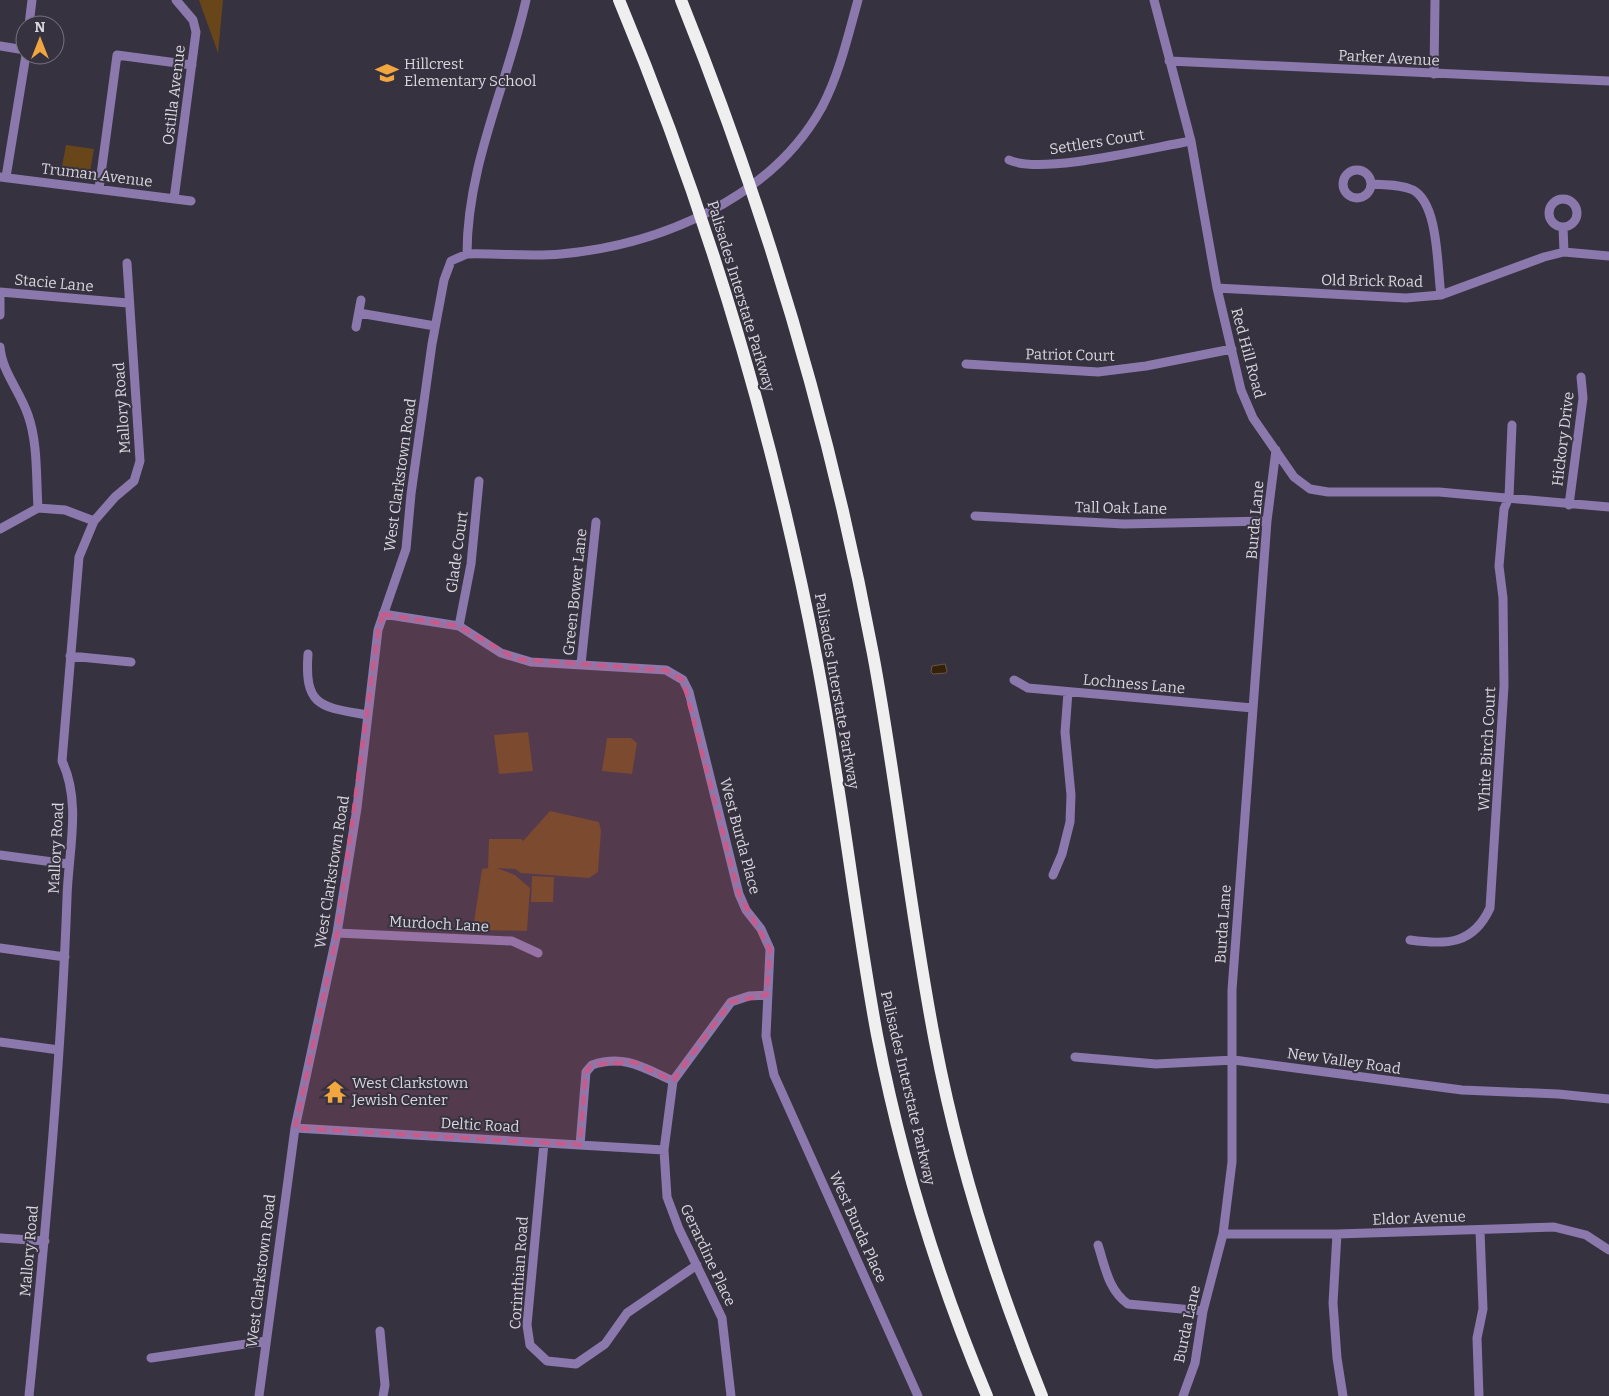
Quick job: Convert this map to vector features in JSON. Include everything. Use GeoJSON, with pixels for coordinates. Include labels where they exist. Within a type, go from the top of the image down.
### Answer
{"type":"FeatureCollection","features":[{"type":"Feature","properties":{"kind":"highway","name":"Palisades Interstate Parkway"},"geometry":{"type":"LineString","coordinates":[[619,0],[667,121],[704,226],[737,332],[769,448],[800,574],[821,682],[864,957],[893,1109],[932,1250],[987,1396]]}},
{"type":"Feature","properties":{"kind":"highway"},"geometry":{"type":"LineString","coordinates":[[681,0],[721,103],[764,227],[826,440],[874,658],[925,988],[944,1086],[986,1242],[1042,1396]]}},
{"type":"Feature","properties":{"kind":"street"},"geometry":{"type":"LineString","coordinates":[[30,15],[32,0]]}},
{"type":"Feature","properties":{"kind":"street","name":"Ostilla Avenue"},"geometry":{"type":"LineString","coordinates":[[174,199],[196,32],[193,20],[176,0]]}},
{"type":"Feature","properties":{"kind":"street"},"geometry":{"type":"LineString","coordinates":[[526,0],[474,184],[468,217],[467,254],[531,256],[580,252],[632,241],[684,223],[728,201],[762,176],[796,143],[823,105],[836,75],[858,0]]}},
{"type":"Feature","properties":{"kind":"street","name":"Red Hill Road"},"geometry":{"type":"LineString","coordinates":[[1154,0],[1168,61],[1190,141],[1217,288],[1241,390],[1253,418],[1294,477],[1310,489],[1328,492],[1401,491],[1509,497],[1569,505],[1609,507]]}},
{"type":"Feature","properties":{"kind":"street"},"geometry":{"type":"LineString","coordinates":[[1434,74],[1435,0]]}},
{"type":"Feature","properties":{"kind":"street"},"geometry":{"type":"LineString","coordinates":[[0,46],[15,48]]}},
{"type":"Feature","properties":{"kind":"street"},"geometry":{"type":"LineString","coordinates":[[99,189],[117,55],[192,65]]}},
{"type":"Feature","properties":{"kind":"street","name":"Parker Avenue"},"geometry":{"type":"LineString","coordinates":[[1168,61],[1609,81]]}},
{"type":"Feature","properties":{"kind":"street"},"geometry":{"type":"LineString","coordinates":[[3,177],[24,65]]}},
{"type":"Feature","properties":{"kind":"street","name":"Settlers Court"},"geometry":{"type":"LineString","coordinates":[[1008,160],[1020,165],[1065,163],[1190,141]]}},
{"type":"Feature","properties":{"kind":"street","name":"Truman Avenue"},"geometry":{"type":"LineString","coordinates":[[3,177],[191,201]]}},
{"type":"Feature","properties":{"kind":"street"},"geometry":{"type":"LineString","coordinates":[[1371,184],[1399,186],[1414,190],[1426,200],[1432,220],[1440,295]]}},
{"type":"Feature","properties":{"kind":"street"},"geometry":{"type":"LineString","coordinates":[[1564,227],[1564,252]]}},
{"type":"Feature","properties":{"kind":"street","name":"Old Brick Road"},"geometry":{"type":"LineString","coordinates":[[1217,288],[1406,298],[1440,295],[1544,257],[1564,252],[1609,256]]}},
{"type":"Feature","properties":{"kind":"street","name":"West Clarkstown Road"},"geometry":{"type":"LineString","coordinates":[[259,1396],[295,1128],[337,933],[358,801],[378,630],[406,549],[411,494],[435,326],[448,267],[457,257],[467,254]]}},
{"type":"Feature","properties":{"kind":"street","name":"Mallory Road"},"geometry":{"type":"LineString","coordinates":[[29,1396],[45,1241],[65,957],[68,864],[74,802],[70,778],[62,761],[79,557],[94,521],[115,497],[134,481],[140,461],[128,303],[127,263]]}},
{"type":"Feature","properties":{"kind":"street","name":"Stacie Lane"},"geometry":{"type":"LineString","coordinates":[[0,316],[0,292],[128,303]]}},
{"type":"Feature","properties":{"kind":"street"},"geometry":{"type":"LineString","coordinates":[[356,328],[361,300]]}},
{"type":"Feature","properties":{"kind":"street"},"geometry":{"type":"LineString","coordinates":[[359,313],[435,326]]}},
{"type":"Feature","properties":{"kind":"street"},"geometry":{"type":"LineString","coordinates":[[0,347],[1,362],[28,414],[32,428],[38,508]]}},
{"type":"Feature","properties":{"kind":"street","name":"Patriot Court"},"geometry":{"type":"LineString","coordinates":[[966,364],[1098,372],[1146,366],[1232,348]]}},
{"type":"Feature","properties":{"kind":"street","name":"Hickory Drive"},"geometry":{"type":"LineString","coordinates":[[1569,505],[1583,398],[1581,377]]}},
{"type":"Feature","properties":{"kind":"street","name":"White Birch Court"},"geometry":{"type":"LineString","coordinates":[[1410,940],[1435,943],[1464,939],[1484,921],[1490,908],[1504,686],[1503,598],[1499,566],[1504,509],[1509,497],[1512,425]]}},
{"type":"Feature","properties":{"kind":"street","name":"Burda Lane"},"geometry":{"type":"LineString","coordinates":[[1183,1396],[1195,1363],[1203,1311],[1223,1234],[1232,1162],[1234,1060],[1232,990],[1267,521],[1276,450]]}},
{"type":"Feature","properties":{"kind":"street","name":"Glade Court"},"geometry":{"type":"LineString","coordinates":[[459,626],[471,564],[479,481]]}},
{"type":"Feature","properties":{"kind":"street"},"geometry":{"type":"LineString","coordinates":[[0,529],[38,508],[65,510],[94,521]]}},
{"type":"Feature","properties":{"kind":"street","name":"Tall Oak Lane"},"geometry":{"type":"LineString","coordinates":[[975,516],[1124,524],[1267,521]]}},
{"type":"Feature","properties":{"kind":"street","name":"Green Bower Lane"},"geometry":{"type":"LineString","coordinates":[[581,664],[596,522]]}},
{"type":"Feature","properties":{"kind":"street","name":"West Burda Place"},"geometry":{"type":"LineString","coordinates":[[383,614],[459,626],[501,653],[516,659],[531,662],[666,670],[683,680],[689,692],[739,894],[746,910],[762,928],[770,950],[766,1036],[774,1075],[918,1396]]}},
{"type":"Feature","properties":{"kind":"street"},"geometry":{"type":"LineString","coordinates":[[308,654],[307,684],[320,702],[333,709],[368,715]]}},
{"type":"Feature","properties":{"kind":"street"},"geometry":{"type":"LineString","coordinates":[[70,656],[131,662]]}},
{"type":"Feature","properties":{"kind":"street","name":"Lochness Lane"},"geometry":{"type":"LineString","coordinates":[[1014,680],[1028,688],[1253,708]]}},
{"type":"Feature","properties":{"kind":"street"},"geometry":{"type":"LineString","coordinates":[[1053,875],[1062,854],[1070,822],[1071,795],[1065,732],[1068,692]]}},
{"type":"Feature","properties":{"kind":"street"},"geometry":{"type":"LineString","coordinates":[[0,855],[68,864]]}},
{"type":"Feature","properties":{"kind":"street","name":"Murdoch Lane"},"geometry":{"type":"LineString","coordinates":[[337,933],[512,941],[538,953]]}},
{"type":"Feature","properties":{"kind":"street"},"geometry":{"type":"LineString","coordinates":[[0,948],[65,957]]}},
{"type":"Feature","properties":{"kind":"street","name":"Gerardine Place"},"geometry":{"type":"LineString","coordinates":[[731,1396],[722,1318],[667,1197],[664,1150],[673,1081],[731,1002],[749,996],[767,995]]}},
{"type":"Feature","properties":{"kind":"street"},"geometry":{"type":"LineString","coordinates":[[0,1042],[59,1050]]}},
{"type":"Feature","properties":{"kind":"street","name":"New Valley Road"},"geometry":{"type":"LineString","coordinates":[[1075,1057],[1156,1064],[1234,1060],[1462,1090],[1558,1094],[1609,1099]]}},
{"type":"Feature","properties":{"kind":"street"},"geometry":{"type":"LineString","coordinates":[[580,1145],[586,1072],[592,1064],[619,1060],[633,1062],[673,1081]]}},
{"type":"Feature","properties":{"kind":"street","name":"Deltic Road"},"geometry":{"type":"LineString","coordinates":[[295,1128],[664,1150]]}},
{"type":"Feature","properties":{"kind":"street","name":"Corinthian Road"},"geometry":{"type":"LineString","coordinates":[[544,1143],[527,1324],[530,1345],[548,1361],[576,1364],[605,1344],[627,1313],[697,1265]]}},
{"type":"Feature","properties":{"kind":"street","name":"Eldor Avenue"},"geometry":{"type":"LineString","coordinates":[[1223,1234],[1337,1234],[1554,1227],[1586,1234],[1609,1250]]}},
{"type":"Feature","properties":{"kind":"street"},"geometry":{"type":"LineString","coordinates":[[1479,1396],[1477,1338],[1483,1309],[1480,1230]]}},
{"type":"Feature","properties":{"kind":"street"},"geometry":{"type":"LineString","coordinates":[[1337,1234],[1333,1303],[1337,1358],[1343,1396]]}},
{"type":"Feature","properties":{"kind":"street"},"geometry":{"type":"LineString","coordinates":[[0,1238],[45,1241]]}},
{"type":"Feature","properties":{"kind":"street"},"geometry":{"type":"LineString","coordinates":[[1098,1245],[1112,1287],[1118,1297],[1128,1304],[1203,1311]]}},
{"type":"Feature","properties":{"kind":"street"},"geometry":{"type":"LineString","coordinates":[[380,1331],[385,1385],[383,1396]]}},
{"type":"Feature","properties":{"kind":"street"},"geometry":{"type":"LineString","coordinates":[[151,1358],[266,1341]]}},
{"type":"Feature","properties":{"kind":"highlighted area"},"geometry":{"type":"Polygon","coordinates":[[[383,614],[459,626],[516,659],[666,670],[683,680],[739,894],[770,949],[767,995],[731,1002],[673,1081],[633,1062],[592,1065],[586,1072],[580,1145],[295,1128],[337,933],[378,630],[383,614]]]}},
{"type":"Feature","properties":{"kind":"shaded area"},"geometry":{"type":"Polygon","coordinates":[[[199,0],[223,0],[218,53],[199,0]]]}},
{"type":"Feature","properties":{"kind":"shaded area"},"geometry":{"type":"Polygon","coordinates":[[[66,145],[94,149],[89,177],[61,172],[66,145]]]}},
{"type":"Feature","properties":{"kind":"shaded area"},"geometry":{"type":"Polygon","coordinates":[[[945,664],[946,673],[933,674],[931,672],[932,666],[945,664]]]}},
{"type":"Feature","properties":{"kind":"shaded area"},"geometry":{"type":"Polygon","coordinates":[[[528,732],[533,771],[499,774],[494,735],[528,732]]]}},
{"type":"Feature","properties":{"kind":"shaded area"},"geometry":{"type":"Polygon","coordinates":[[[607,738],[631,738],[637,743],[632,774],[602,771],[607,738]]]}},
{"type":"Feature","properties":{"kind":"shaded area"},"geometry":{"type":"Polygon","coordinates":[[[550,811],[599,822],[601,831],[598,872],[589,878],[521,873],[515,869],[497,868],[515,875],[530,888],[527,931],[481,930],[474,922],[482,869],[488,868],[489,839],[521,839],[523,841],[550,811]]]}},
{"type":"Feature","properties":{"kind":"shaded area"},"geometry":{"type":"Polygon","coordinates":[[[532,876],[554,877],[553,902],[531,902],[532,876]]]}},
{"type":"Feature","properties":{"kind":"place","name":"Hillcrest Elementary School"},"geometry":{"type":"Point","coordinates":[387,73]}},
{"type":"Feature","properties":{"kind":"place","name":"West Clarkstown Jewish Center"},"geometry":{"type":"Point","coordinates":[335,1092]}}]}
